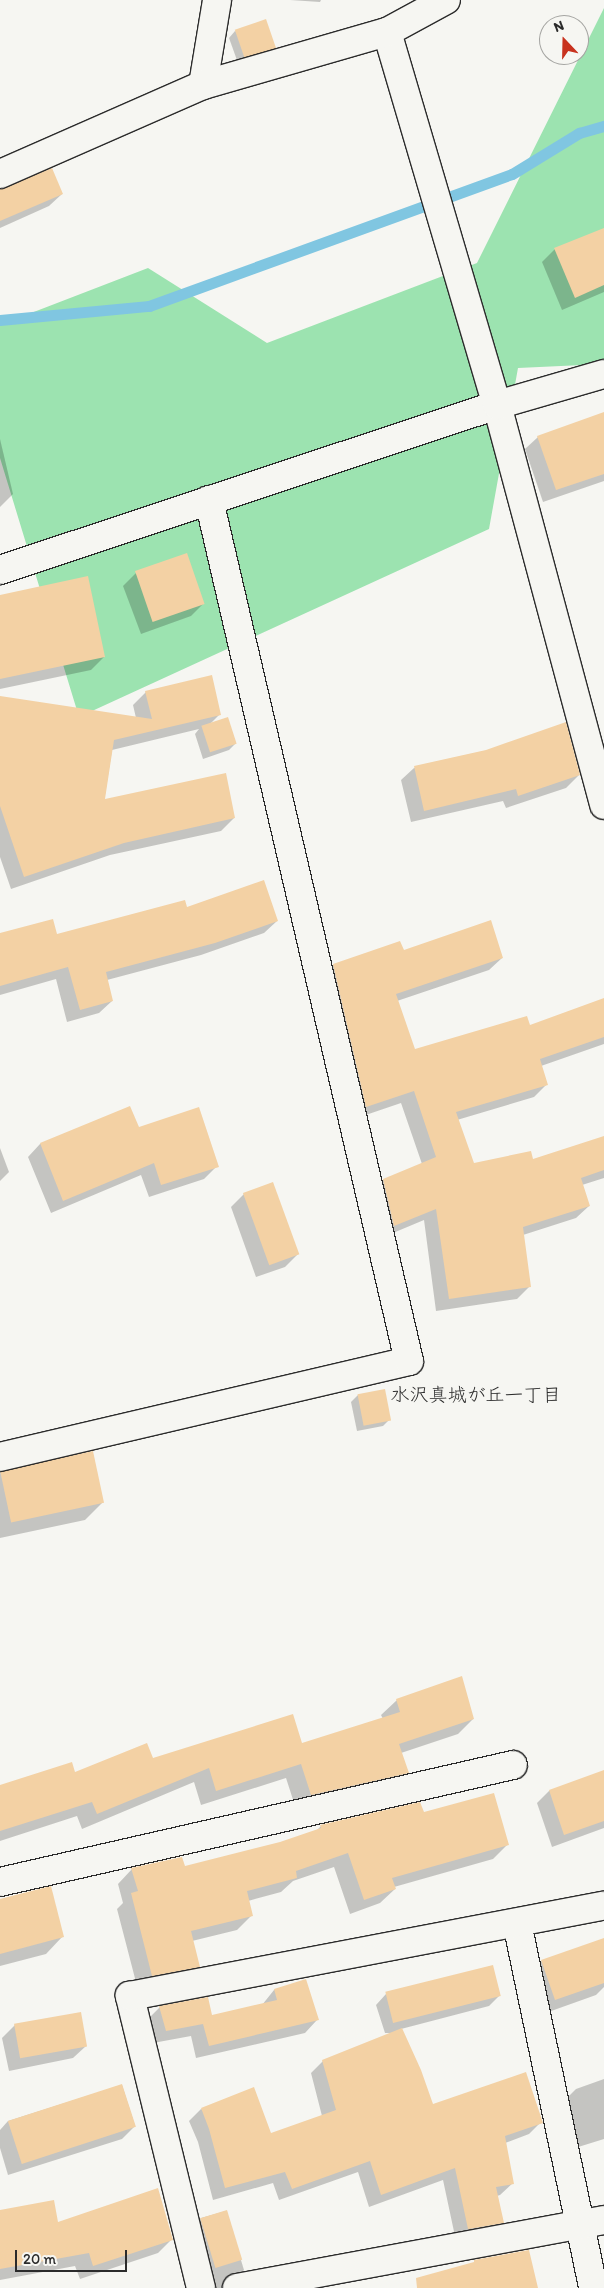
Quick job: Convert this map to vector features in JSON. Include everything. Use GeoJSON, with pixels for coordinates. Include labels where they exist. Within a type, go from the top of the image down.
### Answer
{"type":"FeatureCollection","features":[{"type":"Feature","properties":{"kind":"street"},"geometry":{"type":"LineString","coordinates":[[203,85],[217,0]]}},
{"type":"Feature","properties":{"kind":"street"},"geometry":{"type":"LineString","coordinates":[[0,174],[203,85],[387,32],[446,0]]}},
{"type":"Feature","properties":{"kind":"street"},"geometry":{"type":"LineString","coordinates":[[387,32],[497,406],[604,805]]}},
{"type":"Feature","properties":{"kind":"street"},"geometry":{"type":"LineString","coordinates":[[0,570],[497,406],[604,374]]}},
{"type":"Feature","properties":{"kind":"street"},"geometry":{"type":"LineString","coordinates":[[0,1457],[410,1361],[208,500]]}},
{"type":"Feature","properties":{"kind":"street"},"geometry":{"type":"LineString","coordinates":[[0,1882],[513,1765]]}},
{"type":"Feature","properties":{"kind":"street"},"geometry":{"type":"LineString","coordinates":[[201,2288],[130,1996],[604,1906]]}},
{"type":"Feature","properties":{"kind":"street"},"geometry":{"type":"LineString","coordinates":[[517,1923],[592,2222],[593,2288]]}},
{"type":"Feature","properties":{"kind":"street"},"geometry":{"type":"LineString","coordinates":[[237,2288],[318,2280],[592,2222]]}},
{"type":"Feature","properties":{"kind":"green space"},"geometry":{"type":"Polygon","coordinates":[[[604,8],[604,364],[518,368],[489,529],[79,717],[0,458],[0,325],[148,268],[267,343],[477,263],[576,65],[589,65],[589,38],[604,8]]]}},
{"type":"Feature","properties":{"kind":"building"},"geometry":{"type":"Polygon","coordinates":[[[266,19],[276,48],[245,59],[235,30],[266,19]]]}},
{"type":"Feature","properties":{"kind":"building"},"geometry":{"type":"Polygon","coordinates":[[[52,168],[63,194],[0,221],[0,189],[52,168]]]}},
{"type":"Feature","properties":{"kind":"building"},"geometry":{"type":"Polygon","coordinates":[[[604,228],[604,285],[575,298],[554,248],[604,228]]]}},
{"type":"Feature","properties":{"kind":"building"},"geometry":{"type":"Polygon","coordinates":[[[604,412],[604,474],[556,490],[537,436],[604,412]]]}},
{"type":"Feature","properties":{"kind":"building"},"geometry":{"type":"Polygon","coordinates":[[[187,553],[205,604],[153,622],[135,571],[187,553]]]}},
{"type":"Feature","properties":{"kind":"building"},"geometry":{"type":"Polygon","coordinates":[[[88,576],[105,657],[0,679],[0,595],[88,576]]]}},
{"type":"Feature","properties":{"kind":"building"},"geometry":{"type":"Polygon","coordinates":[[[212,675],[221,715],[114,740],[105,799],[226,773],[235,818],[124,843],[24,877],[0,806],[0,696],[152,719],[145,691],[212,675]]]}},
{"type":"Feature","properties":{"kind":"building"},"geometry":{"type":"Polygon","coordinates":[[[228,717],[237,744],[210,752],[201,726],[228,717]]]}},
{"type":"Feature","properties":{"kind":"building"},"geometry":{"type":"Polygon","coordinates":[[[566,722],[580,775],[518,796],[516,789],[424,811],[414,766],[486,750],[566,722]]]}},
{"type":"Feature","properties":{"kind":"building"},"geometry":{"type":"Polygon","coordinates":[[[264,880],[278,921],[215,943],[106,972],[113,1001],[80,1010],[68,967],[0,986],[0,933],[53,919],[57,934],[185,900],[187,907],[264,880]]]}},
{"type":"Feature","properties":{"kind":"building"},"geometry":{"type":"Polygon","coordinates":[[[491,920],[503,958],[396,994],[415,1049],[527,1016],[530,1025],[604,998],[604,1037],[540,1059],[548,1085],[456,1112],[474,1163],[531,1151],[533,1159],[604,1136],[604,1170],[581,1178],[590,1206],[523,1227],[531,1287],[449,1299],[436,1209],[394,1226],[383,1179],[436,1157],[414,1091],[366,1107],[333,964],[400,941],[404,950],[491,920]]]}},
{"type":"Feature","properties":{"kind":"building"},"geometry":{"type":"Polygon","coordinates":[[[130,1106],[139,1127],[199,1107],[219,1167],[161,1185],[154,1163],[63,1201],[40,1143],[130,1106]]]}},
{"type":"Feature","properties":{"kind":"building"},"geometry":{"type":"Polygon","coordinates":[[[273,1182],[299,1254],[269,1265],[243,1193],[273,1182]]]}},
{"type":"Feature","properties":{"kind":"building"},"geometry":{"type":"Polygon","coordinates":[[[385,1389],[391,1420],[364,1426],[358,1394],[385,1389]]]}},
{"type":"Feature","properties":{"kind":"building"},"geometry":{"type":"Polygon","coordinates":[[[93,1451],[104,1503],[11,1523],[0,1471],[93,1451]]]}},
{"type":"Feature","properties":{"kind":"building"},"geometry":{"type":"Polygon","coordinates":[[[462,1676],[474,1719],[399,1744],[409,1773],[311,1795],[301,1764],[216,1791],[209,1768],[97,1814],[92,1802],[0,1831],[0,1785],[72,1762],[75,1772],[147,1743],[153,1758],[293,1714],[302,1743],[400,1712],[396,1699],[462,1676]]]}},
{"type":"Feature","properties":{"kind":"building"},"geometry":{"type":"Polygon","coordinates":[[[604,1770],[604,1821],[564,1835],[549,1790],[604,1770]]]}},
{"type":"Feature","properties":{"kind":"building"},"geometry":{"type":"Polygon","coordinates":[[[494,1793],[509,1845],[392,1878],[396,1889],[364,1900],[348,1853],[296,1871],[297,1878],[247,1891],[253,1916],[191,1931],[200,1967],[152,1976],[131,1893],[138,1891],[131,1868],[182,1857],[185,1866],[280,1842],[321,1828],[320,1825],[420,1802],[424,1812],[494,1793]]]}},
{"type":"Feature","properties":{"kind":"building"},"geometry":{"type":"Polygon","coordinates":[[[51,1886],[64,1937],[0,1954],[0,1899],[51,1886]]]}},
{"type":"Feature","properties":{"kind":"building"},"geometry":{"type":"Polygon","coordinates":[[[604,1938],[604,1983],[555,2000],[541,1960],[604,1938]]]}},
{"type":"Feature","properties":{"kind":"building"},"geometry":{"type":"Polygon","coordinates":[[[493,1965],[501,1996],[393,2023],[385,1992],[493,1965]]]}},
{"type":"Feature","properties":{"kind":"building"},"geometry":{"type":"Polygon","coordinates":[[[306,1979],[319,2020],[209,2046],[203,2024],[166,2031],[159,2006],[208,1997],[212,2015],[277,2000],[274,1989],[306,1979]]]}},
{"type":"Feature","properties":{"kind":"building"},"geometry":{"type":"Polygon","coordinates":[[[81,2012],[87,2046],[20,2058],[14,2024],[81,2012]]]}},
{"type":"Feature","properties":{"kind":"building"},"geometry":{"type":"Polygon","coordinates":[[[402,2028],[421,2070],[433,2104],[526,2072],[543,2123],[505,2136],[514,2184],[496,2187],[504,2223],[468,2229],[455,2168],[381,2195],[370,2161],[292,2189],[285,2172],[225,2188],[209,2129],[201,2108],[254,2087],[271,2133],[336,2110],[322,2060],[402,2028]]]}},
{"type":"Feature","properties":{"kind":"building"},"geometry":{"type":"Polygon","coordinates":[[[122,2084],[136,2127],[22,2164],[8,2121],[122,2084]]]}},
{"type":"Feature","properties":{"kind":"building"},"geometry":{"type":"Polygon","coordinates":[[[158,2188],[173,2240],[93,2266],[89,2253],[0,2269],[0,2210],[54,2200],[58,2222],[158,2188]]]}},
{"type":"Feature","properties":{"kind":"building"},"geometry":{"type":"Polygon","coordinates":[[[227,2210],[242,2260],[215,2268],[200,2218],[227,2210]]]}},
{"type":"Feature","properties":{"kind":"building"},"geometry":{"type":"Polygon","coordinates":[[[529,2250],[538,2288],[417,2288],[416,2278],[474,2262],[474,2260],[529,2250]]]}},
{"type":"Feature","properties":{"kind":"waterway"},"geometry":{"type":"LineString","coordinates":[[0,320],[149,306],[512,174],[579,133],[604,126]]}},
{"type":"Feature","properties":{"kind":"district","name":"水沢真城が丘一丁目"},"geometry":{"type":"Point","coordinates":[476,1395]}}]}
